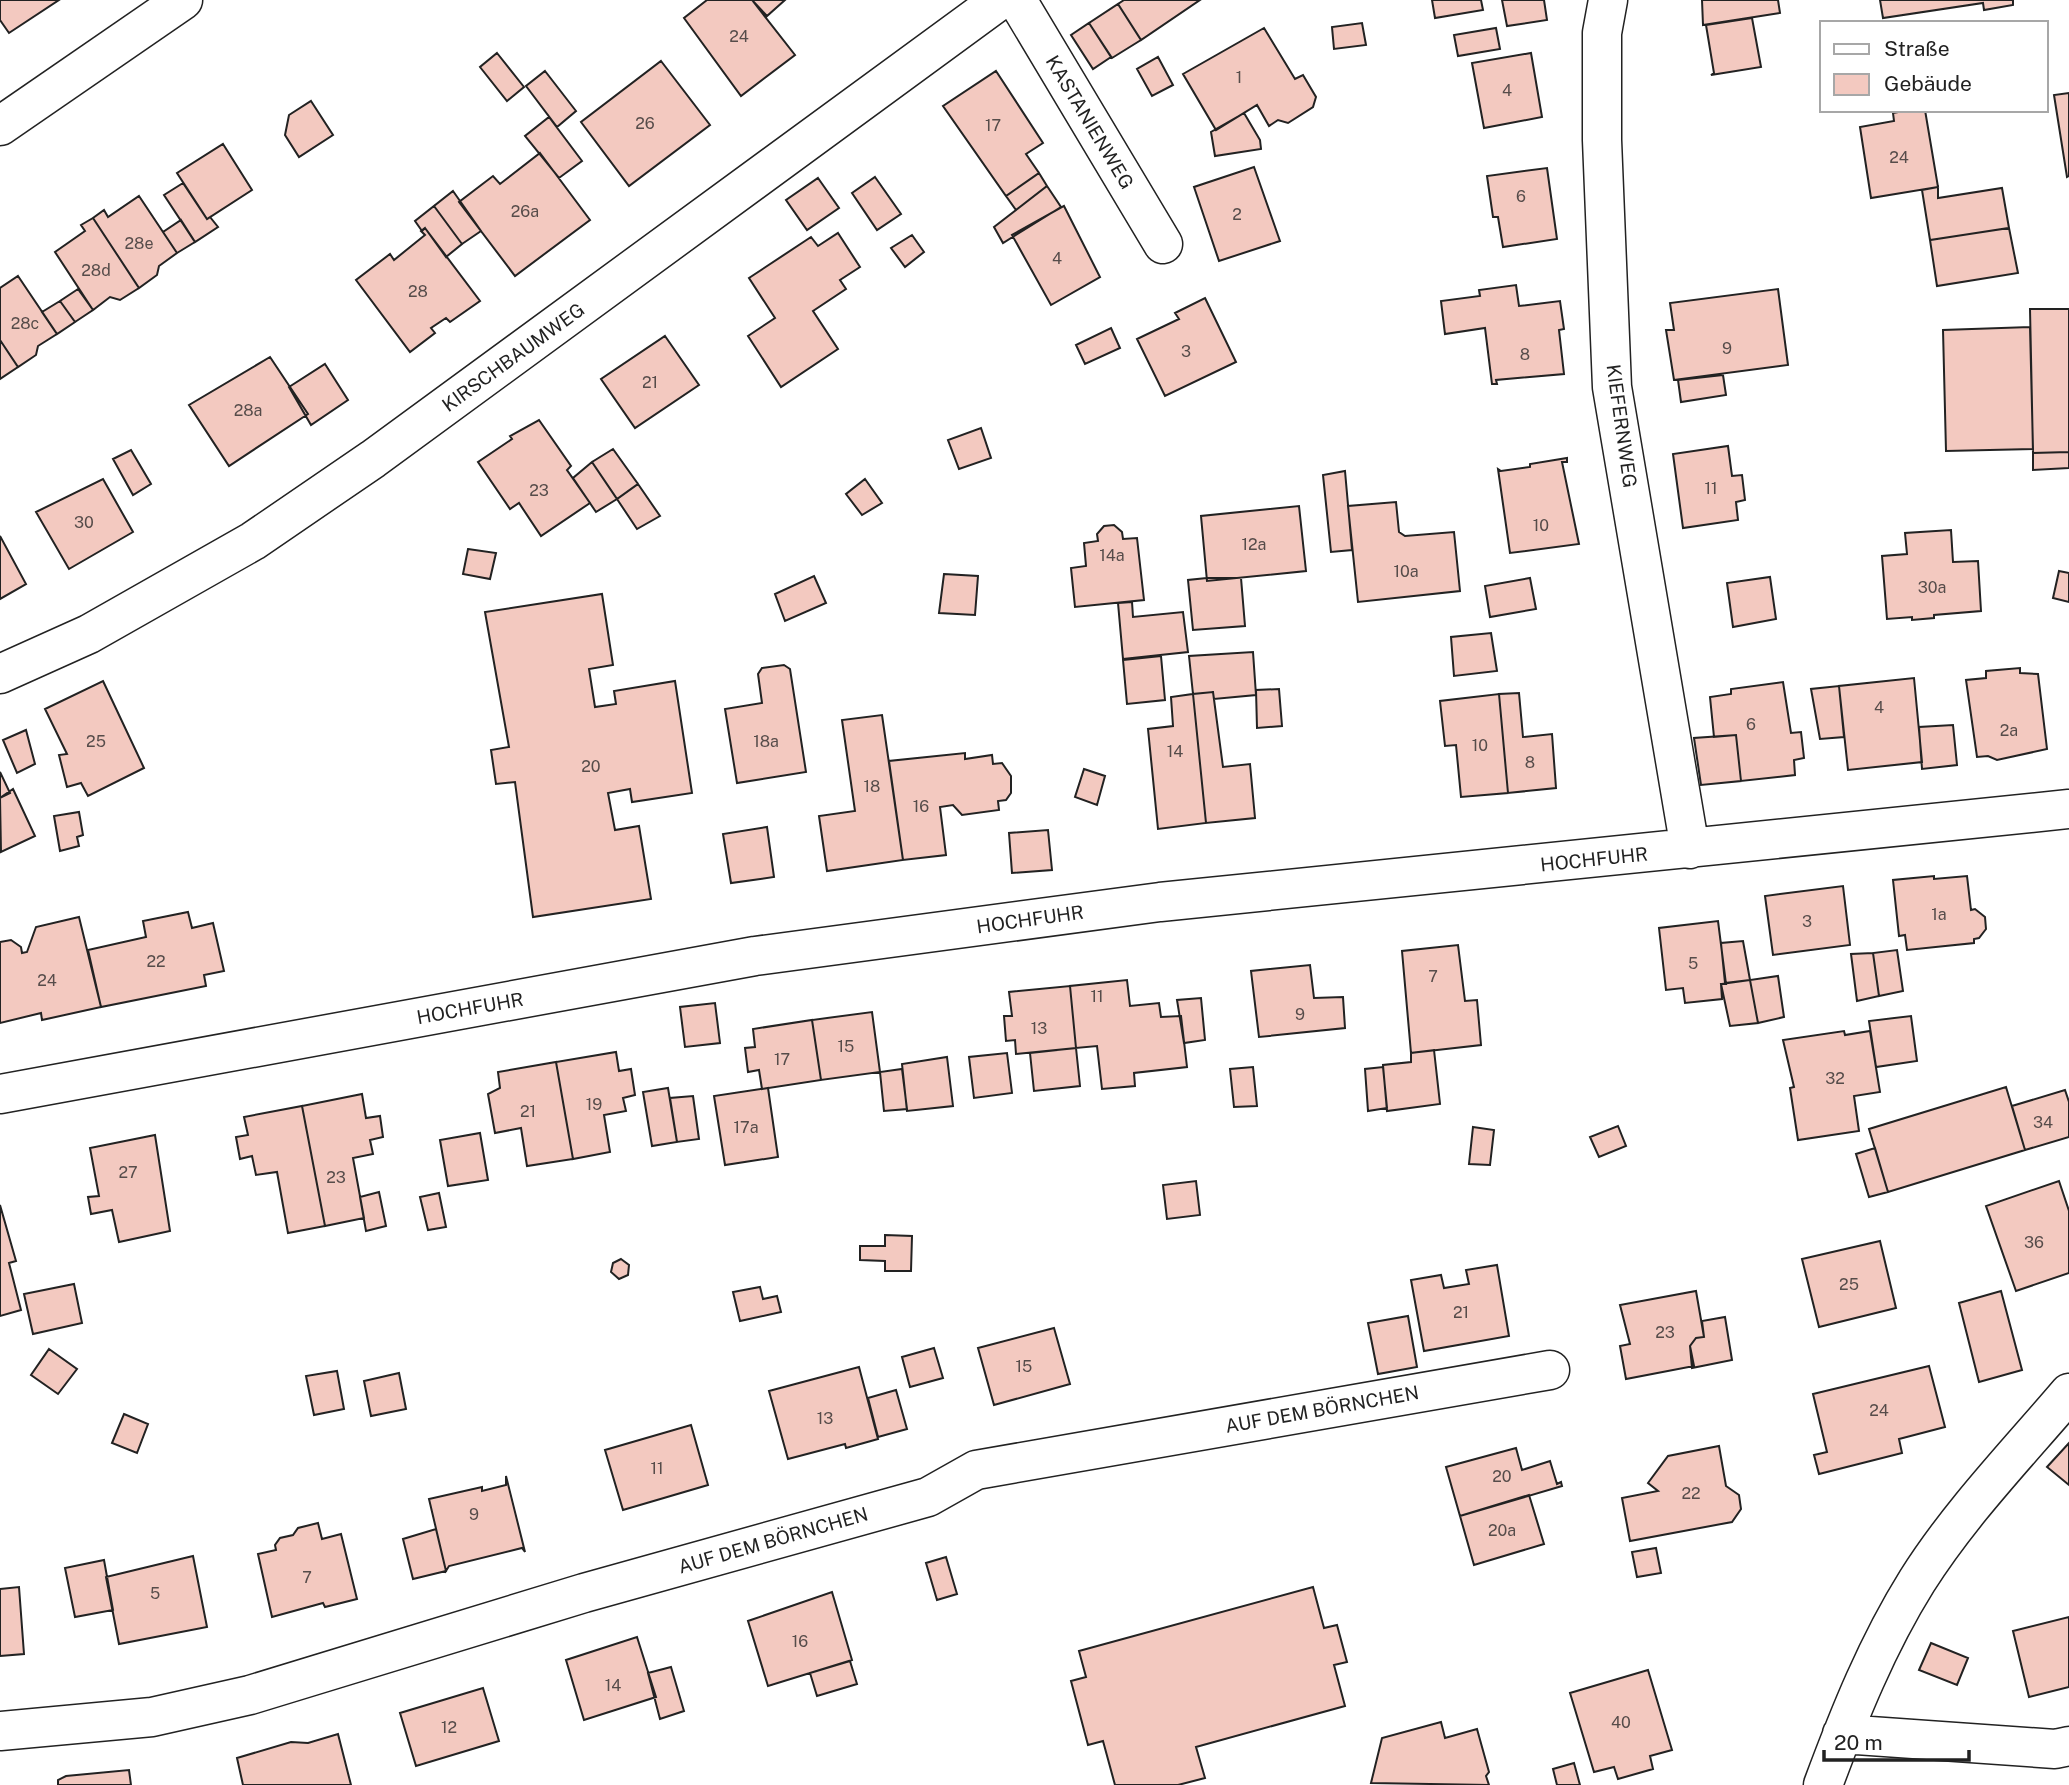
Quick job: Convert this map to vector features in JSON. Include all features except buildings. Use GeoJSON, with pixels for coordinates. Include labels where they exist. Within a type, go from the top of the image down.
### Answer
{"type":"FeatureCollection","features":[{"type":"Feature","properties":{"kind":"street"},"geometry":{"type":"LineString","coordinates":[[0,126],[183,0]]}},
{"type":"Feature","properties":{"kind":"street","name":"KIRSCHBAUMWEG"},"geometry":{"type":"LineString","coordinates":[[0,674],[89,634],[253,541],[373,459],[1000,0]]}},
{"type":"Feature","properties":{"kind":"street","name":"KASTANIENWEG"},"geometry":{"type":"LineString","coordinates":[[1017,0],[1163,244]]}},
{"type":"Feature","properties":{"kind":"street","name":"KIEFERNWEG"},"geometry":{"type":"LineString","coordinates":[[1608,0],[1602,33],[1602,140],[1612,387],[1690,849]]}},
{"type":"Feature","properties":{"kind":"street","name":"HOCHFUHR"},"geometry":{"type":"LineString","coordinates":[[0,1094],[755,956],[1160,902],[2069,809]]}},
{"type":"Feature","properties":{"kind":"street","name":"AUF DEM BÖRNCHEN"},"geometry":{"type":"LineString","coordinates":[[0,1731],[152,1717],[250,1695],[584,1593],[928,1497],[976,1470],[1550,1370]]}},
{"type":"Feature","properties":{"kind":"street"},"geometry":{"type":"LineString","coordinates":[[1823,1785],[1881,1645],[1917,1581],[1962,1517],[2069,1393]]}},
{"type":"Feature","properties":{"kind":"street"},"geometry":{"type":"LineString","coordinates":[[1842,1734],[2055,1749],[2069,1746]]}}]}
